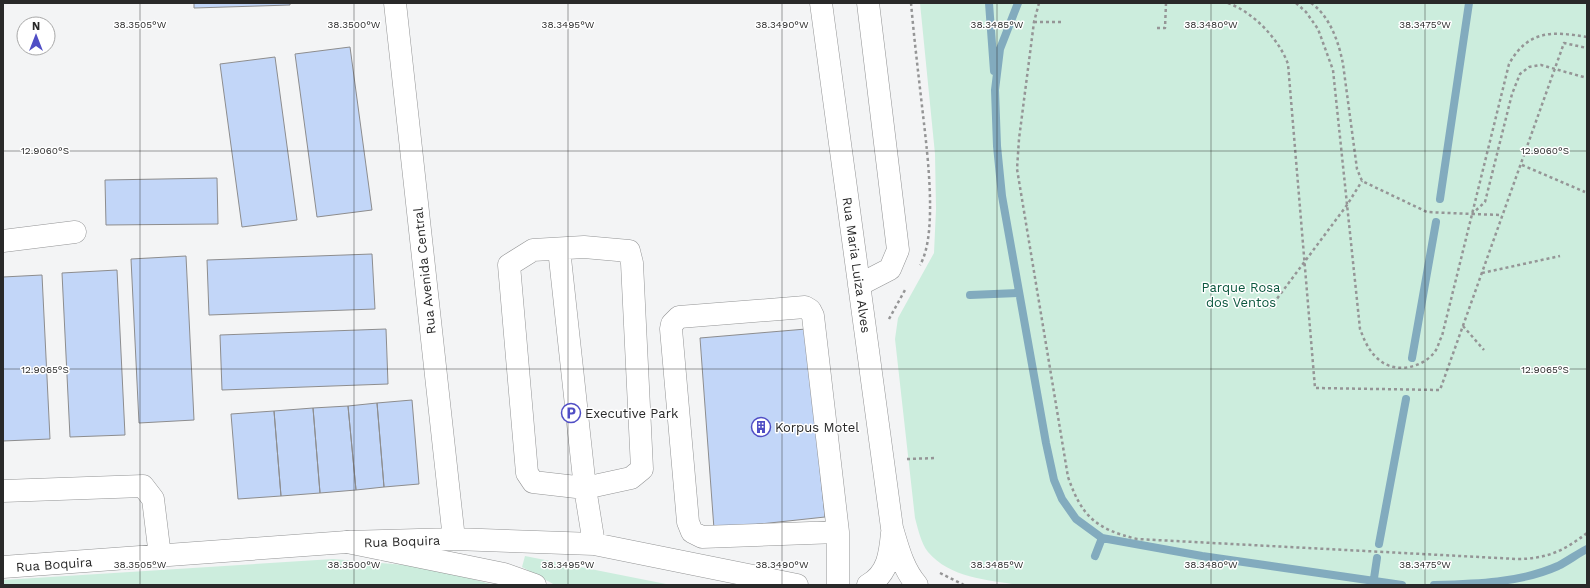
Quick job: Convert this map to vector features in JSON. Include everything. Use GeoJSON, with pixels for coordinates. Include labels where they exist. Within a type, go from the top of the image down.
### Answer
{"type":"FeatureCollection","features":[{"type":"Feature","properties":{"kind":"main road","name":"Rua Avenida Central"},"geometry":{"type":"LineString","coordinates":[[395,3],[454,539]]}},
{"type":"Feature","properties":{"kind":"main road","name":"Rua Maria Luiza Alves"},"geometry":{"type":"LineString","coordinates":[[821,3],[892,528],[902,559],[910,575],[918,585]]}},
{"type":"Feature","properties":{"kind":"main road"},"geometry":{"type":"LineString","coordinates":[[859,285],[882,275],[890,269],[898,250],[868,3]]}},
{"type":"Feature","properties":{"kind":"main road"},"geometry":{"type":"LineString","coordinates":[[3,241],[75,232]]}},
{"type":"Feature","properties":{"kind":"main road"},"geometry":{"type":"LineString","coordinates":[[584,247],[629,251],[632,264],[642,469],[631,478],[585,488],[533,482],[527,473],[509,265],[533,250],[584,247]]}},
{"type":"Feature","properties":{"kind":"main road"},"geometry":{"type":"LineString","coordinates":[[559,249],[585,488],[594,544]]}},
{"type":"Feature","properties":{"kind":"main road"},"geometry":{"type":"LineString","coordinates":[[838,532],[702,537],[692,532],[688,522],[670,329],[672,324],[679,317],[805,307],[810,310],[814,324],[838,532],[838,585]]}},
{"type":"Feature","properties":{"kind":"main road"},"geometry":{"type":"LineString","coordinates":[[3,491],[143,486],[153,499],[160,556]]}},
{"type":"Feature","properties":{"kind":"main road","name":"Rua Maria Luiza Alves"},"geometry":{"type":"LineString","coordinates":[[868,585],[880,577],[884,570],[890,548],[892,528]]}},
{"type":"Feature","properties":{"kind":"main road","name":"Rua Boquira"},"geometry":{"type":"LineString","coordinates":[[3,567],[347,542],[454,539],[594,544],[797,585]]}},
{"type":"Feature","properties":{"kind":"main road"},"geometry":{"type":"LineString","coordinates":[[347,542],[504,574],[535,585]]}},
{"type":"Feature","properties":{"kind":"path"},"geometry":{"type":"LineString","coordinates":[[911,3],[930,179],[929,225],[925,251],[919,267]]}},
{"type":"Feature","properties":{"kind":"path"},"geometry":{"type":"LineString","coordinates":[[1039,3],[1034,22],[1019,139],[1017,169],[1068,477],[1074,496],[1084,512],[1097,525],[1116,533],[1137,539],[1517,559],[1536,559],[1554,553],[1573,544],[1587,533]]}},
{"type":"Feature","properties":{"kind":"path"},"geometry":{"type":"LineString","coordinates":[[1157,28],[1165,28],[1166,3]]}},
{"type":"Feature","properties":{"kind":"path"},"geometry":{"type":"LineString","coordinates":[[1228,3],[1246,13],[1272,38],[1284,55],[1288,64],[1315,388],[1440,390],[1502,215],[1522,165],[1564,43],[1587,48]]}},
{"type":"Feature","properties":{"kind":"path"},"geometry":{"type":"LineString","coordinates":[[1296,3],[1306,12],[1318,29],[1327,49],[1333,70],[1360,329],[1367,345],[1377,358],[1386,365],[1397,368],[1413,367],[1426,360],[1435,352],[1442,336],[1509,64],[1517,50],[1531,40],[1547,33],[1566,33],[1587,37]]}},
{"type":"Feature","properties":{"kind":"path"},"geometry":{"type":"LineString","coordinates":[[1311,3],[1326,20],[1340,48],[1344,64],[1357,169],[1362,181],[1427,212],[1502,215]]}},
{"type":"Feature","properties":{"kind":"path"},"geometry":{"type":"LineString","coordinates":[[1034,22],[1062,22]]}},
{"type":"Feature","properties":{"kind":"path"},"geometry":{"type":"LineString","coordinates":[[1472,214],[1485,202],[1512,94],[1520,74],[1529,67],[1540,65],[1587,78]]}},
{"type":"Feature","properties":{"kind":"path"},"geometry":{"type":"LineString","coordinates":[[1522,165],[1585,192]]}},
{"type":"Feature","properties":{"kind":"path"},"geometry":{"type":"LineString","coordinates":[[1270,308],[1347,205],[1362,181]]}},
{"type":"Feature","properties":{"kind":"path"},"geometry":{"type":"LineString","coordinates":[[1481,273],[1560,256]]}},
{"type":"Feature","properties":{"kind":"path"},"geometry":{"type":"LineString","coordinates":[[888,324],[891,314],[908,285]]}},
{"type":"Feature","properties":{"kind":"path"},"geometry":{"type":"LineString","coordinates":[[1463,326],[1484,350]]}},
{"type":"Feature","properties":{"kind":"path"},"geometry":{"type":"LineString","coordinates":[[900,459],[936,458]]}},
{"type":"Feature","properties":{"kind":"path"},"geometry":{"type":"LineString","coordinates":[[936,570],[952,580],[964,585]]}},
{"type":"Feature","properties":{"kind":"green space","name":"Parque Rosa dos Ventos"},"geometry":{"type":"Polygon","coordinates":[[[920,3],[1587,3],[1587,585],[1019,585],[982,579],[958,573],[937,561],[928,552],[923,544],[915,518],[895,339],[898,318],[934,253],[936,209],[935,154],[920,3]]]}},
{"type":"Feature","properties":{"kind":"green space"},"geometry":{"type":"Polygon","coordinates":[[[525,556],[671,585],[555,585],[522,567],[525,556]]]}},
{"type":"Feature","properties":{"kind":"green space"},"geometry":{"type":"Polygon","coordinates":[[[333,559],[429,567],[494,585],[3,585],[3,580],[333,559]]]}},
{"type":"Feature","properties":{"kind":"building"},"geometry":{"type":"Polygon","coordinates":[[[194,3],[290,3],[290,5],[194,8],[194,3]]]}},
{"type":"Feature","properties":{"kind":"building"},"geometry":{"type":"Polygon","coordinates":[[[350,47],[372,210],[317,217],[295,54],[350,47]]]}},
{"type":"Feature","properties":{"kind":"building"},"geometry":{"type":"Polygon","coordinates":[[[275,57],[297,220],[242,227],[220,64],[275,57]]]}},
{"type":"Feature","properties":{"kind":"building"},"geometry":{"type":"Polygon","coordinates":[[[217,178],[218,224],[106,225],[105,180],[217,178]]]}},
{"type":"Feature","properties":{"kind":"building"},"geometry":{"type":"Polygon","coordinates":[[[372,254],[375,309],[209,315],[207,260],[372,254]]]}},
{"type":"Feature","properties":{"kind":"building"},"geometry":{"type":"Polygon","coordinates":[[[186,256],[194,420],[139,423],[131,259],[186,256]]]}},
{"type":"Feature","properties":{"kind":"building"},"geometry":{"type":"Polygon","coordinates":[[[117,270],[125,435],[70,437],[62,273],[117,270]]]}},
{"type":"Feature","properties":{"kind":"building"},"geometry":{"type":"Polygon","coordinates":[[[42,275],[50,439],[3,441],[3,277],[42,275]]]}},
{"type":"Feature","properties":{"kind":"building"},"geometry":{"type":"Polygon","coordinates":[[[386,329],[388,384],[222,390],[220,335],[386,329]]]}},
{"type":"Feature","properties":{"kind":"building","name":"Korpus Motel"},"geometry":{"type":"Polygon","coordinates":[[[806,329],[825,517],[714,529],[700,338],[806,329]]]}},
{"type":"Feature","properties":{"kind":"building"},"geometry":{"type":"Polygon","coordinates":[[[412,400],[419,484],[384,487],[377,403],[412,400]]]}},
{"type":"Feature","properties":{"kind":"building"},"geometry":{"type":"Polygon","coordinates":[[[377,403],[384,487],[356,490],[348,406],[377,403]]]}},
{"type":"Feature","properties":{"kind":"building"},"geometry":{"type":"Polygon","coordinates":[[[348,406],[356,490],[320,493],[313,408],[348,406]]]}},
{"type":"Feature","properties":{"kind":"building"},"geometry":{"type":"Polygon","coordinates":[[[313,408],[320,493],[281,496],[274,411],[313,408]]]}},
{"type":"Feature","properties":{"kind":"building"},"geometry":{"type":"Polygon","coordinates":[[[274,411],[281,496],[238,499],[231,414],[274,411]]]}},
{"type":"Feature","properties":{"kind":"waterway"},"geometry":{"type":"LineString","coordinates":[[989,3],[994,71]]}},
{"type":"Feature","properties":{"kind":"waterway"},"geometry":{"type":"LineString","coordinates":[[1018,3],[1000,49],[995,90],[997,146],[1002,196],[1046,443],[1054,480],[1062,499],[1076,519],[1102,538],[1202,556],[1402,585]]}},
{"type":"Feature","properties":{"kind":"waterway"},"geometry":{"type":"LineString","coordinates":[[1440,199],[1469,3]]}},
{"type":"Feature","properties":{"kind":"waterway"},"geometry":{"type":"LineString","coordinates":[[1412,358],[1436,222]]}},
{"type":"Feature","properties":{"kind":"waterway"},"geometry":{"type":"LineString","coordinates":[[970,295],[1019,293]]}},
{"type":"Feature","properties":{"kind":"waterway"},"geometry":{"type":"LineString","coordinates":[[1379,544],[1406,399]]}},
{"type":"Feature","properties":{"kind":"waterway"},"geometry":{"type":"LineString","coordinates":[[1095,556],[1102,538]]}},
{"type":"Feature","properties":{"kind":"waterway"},"geometry":{"type":"LineString","coordinates":[[1434,585],[1497,582],[1528,576],[1558,566],[1587,549]]}},
{"type":"Feature","properties":{"kind":"waterway"},"geometry":{"type":"LineString","coordinates":[[1373,585],[1377,558]]}},
{"type":"Feature","properties":{"kind":"place","name":"Executive Park"},"geometry":{"type":"Point","coordinates":[571,413]}},
{"type":"Feature","properties":{"kind":"place","name":"Korpus Motel"},"geometry":{"type":"Point","coordinates":[761,427]}}]}
